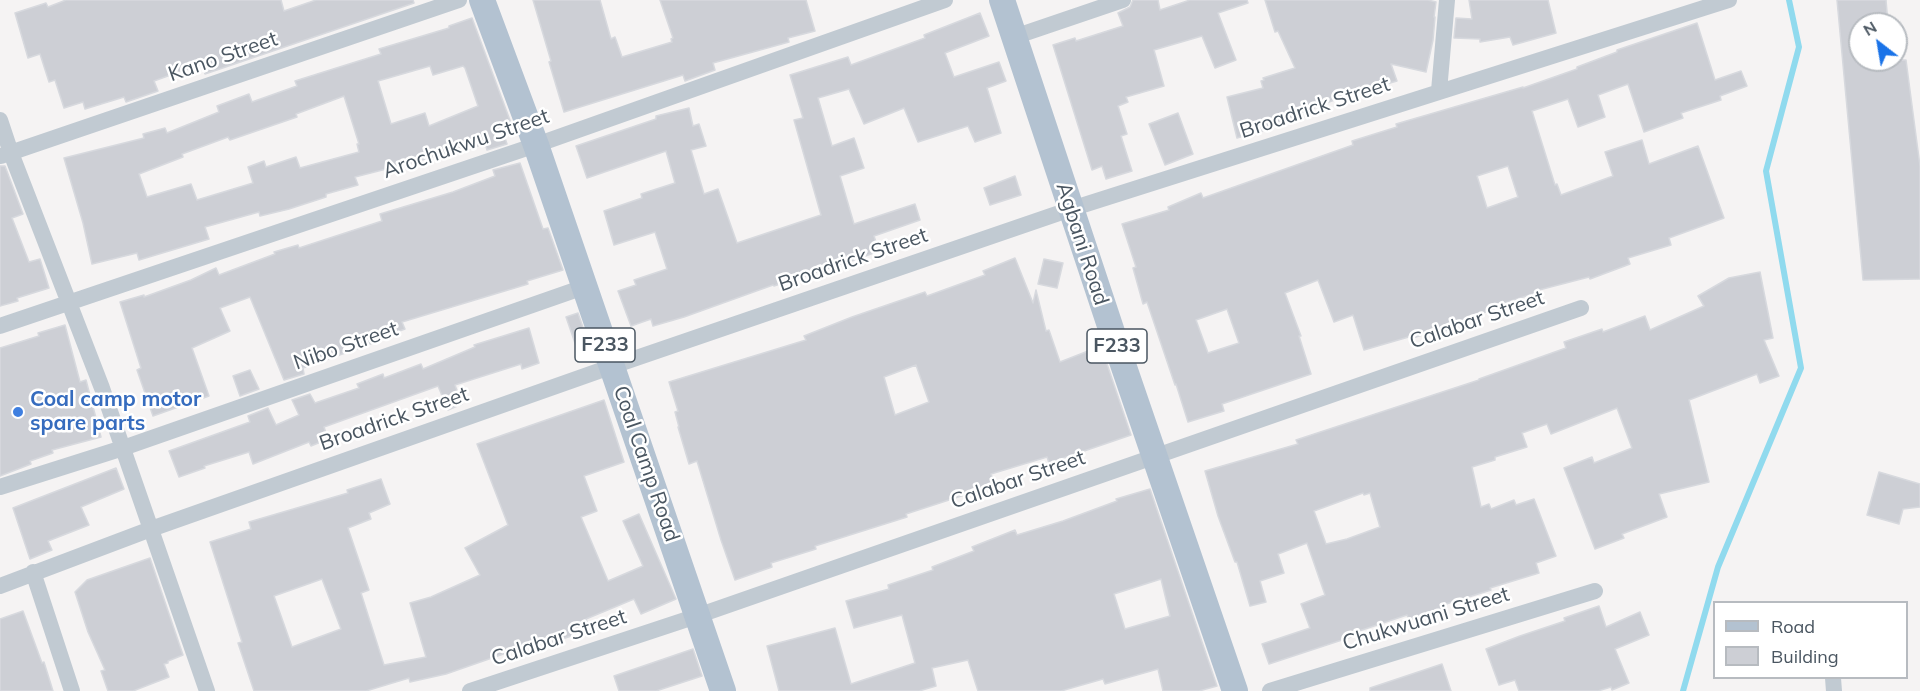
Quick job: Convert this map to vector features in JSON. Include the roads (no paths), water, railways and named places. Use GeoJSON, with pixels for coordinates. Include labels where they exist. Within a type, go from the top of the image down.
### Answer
{"type":"FeatureCollection","features":[{"type":"Feature","properties":{"kind":"main road","name":"Coal Camp Road"},"geometry":{"type":"LineString","coordinates":[[482,0],[536,145],[723,691]]}},
{"type":"Feature","properties":{"kind":"main road","name":"Agbani Road"},"geometry":{"type":"LineString","coordinates":[[1002,0],[1235,691]]}},
{"type":"Feature","properties":{"kind":"street","name":"Kano Street"},"geometry":{"type":"LineString","coordinates":[[5,154],[459,0]]}},
{"type":"Feature","properties":{"kind":"street","name":"Arochukwu Street"},"geometry":{"type":"LineString","coordinates":[[0,326],[536,145],[945,0]]}},
{"type":"Feature","properties":{"kind":"street"},"geometry":{"type":"LineString","coordinates":[[1014,37],[1122,0]]}},
{"type":"Feature","properties":{"kind":"street"},"geometry":{"type":"LineString","coordinates":[[1439,91],[1447,0]]}},
{"type":"Feature","properties":{"kind":"street","name":"Broadrick Street"},"geometry":{"type":"LineString","coordinates":[[0,586],[151,529],[612,366],[1071,209],[1729,0]]}},
{"type":"Feature","properties":{"kind":"street"},"geometry":{"type":"LineString","coordinates":[[0,120],[5,154],[70,302],[207,691]]}},
{"type":"Feature","properties":{"kind":"street","name":"Nibo Street"},"geometry":{"type":"LineString","coordinates":[[0,487],[123,448],[584,287]]}},
{"type":"Feature","properties":{"kind":"street","name":"Calabar Street"},"geometry":{"type":"LineString","coordinates":[[470,691],[697,616],[1581,308]]}},
{"type":"Feature","properties":{"kind":"street"},"geometry":{"type":"LineString","coordinates":[[33,572],[72,691]]}},
{"type":"Feature","properties":{"kind":"street","name":"Chukwuani Street"},"geometry":{"type":"LineString","coordinates":[[1270,691],[1595,591]]}},
{"type":"Feature","properties":{"kind":"waterway"},"geometry":{"type":"LineString","coordinates":[[1683,691],[1718,567],[1801,368],[1766,171],[1799,47],[1789,0]]}},
{"type":"Feature","properties":{"kind":"place","name":"Coal camp motor spare parts"},"geometry":{"type":"Point","coordinates":[18,412]}}]}
